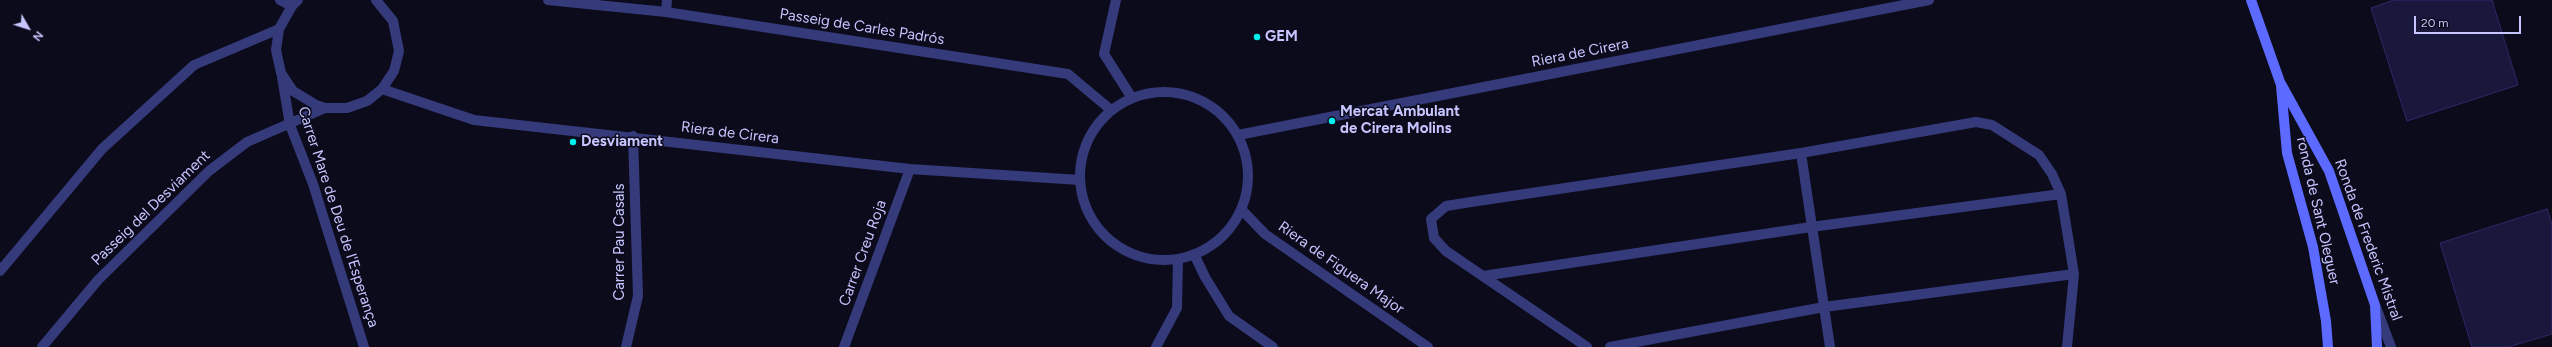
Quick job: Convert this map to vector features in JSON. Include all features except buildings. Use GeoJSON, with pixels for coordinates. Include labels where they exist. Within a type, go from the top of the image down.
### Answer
{"type":"FeatureCollection","features":[{"type":"Feature","properties":{"kind":"street"},"geometry":{"type":"LineString","coordinates":[[0,271],[102,149],[194,65],[279,29],[295,3],[280,0]]}},
{"type":"Feature","properties":{"kind":"street"},"geometry":{"type":"LineString","coordinates":[[281,73],[293,91],[316,105],[325,108],[347,108],[367,101],[382,89],[394,71],[399,51],[393,21],[376,0]]}},
{"type":"Feature","properties":{"kind":"street","name":"Passeig de Carles Padrós"},"geometry":{"type":"LineString","coordinates":[[548,0],[666,12],[1068,74],[1111,110]]}},
{"type":"Feature","properties":{"kind":"street"},"geometry":{"type":"LineString","coordinates":[[666,12],[667,0]]}},
{"type":"Feature","properties":{"kind":"street"},"geometry":{"type":"LineString","coordinates":[[1116,0],[1104,54],[1132,98]]}},
{"type":"Feature","properties":{"kind":"street","name":"Riera de Cirera"},"geometry":{"type":"LineString","coordinates":[[1238,135],[1928,0]]}},
{"type":"Feature","properties":{"kind":"street"},"geometry":{"type":"LineString","coordinates":[[2251,0],[2280,82]]}},
{"type":"Feature","properties":{"kind":"street","name":"Carrer Mare de Deu de l'Esperança"},"geometry":{"type":"LineString","coordinates":[[279,29],[276,50],[290,125],[313,184],[364,347]]}},
{"type":"Feature","properties":{"kind":"street","name":"Ronda de Frederic Mistral"},"geometry":{"type":"LineString","coordinates":[[2280,82],[2329,171],[2391,347]]}},
{"type":"Feature","properties":{"kind":"street","name":"ronda de Sant Oleguer"},"geometry":{"type":"LineString","coordinates":[[2280,82],[2287,153],[2313,247],[2326,321],[2328,347]]}},
{"type":"Feature","properties":{"kind":"street","name":"Riera de Cirera"},"geometry":{"type":"LineString","coordinates":[[382,89],[474,120],[633,136],[910,169],[1080,180]]}},
{"type":"Feature","properties":{"kind":"street"},"geometry":{"type":"LineString","coordinates":[[1156,92],[1180,93],[1198,99],[1223,116],[1238,135],[1245,153],[1248,172],[1247,191],[1241,210],[1226,233],[1204,250],[1178,259],[1150,259],[1123,250],[1101,232],[1086,208],[1080,180],[1081,161],[1087,142],[1097,125],[1111,110],[1132,98],[1156,92]]}},
{"type":"Feature","properties":{"kind":"street","name":"Passeig del Desviament"},"geometry":{"type":"LineString","coordinates":[[42,347],[98,280],[209,171],[247,142],[290,125],[325,108]]}},
{"type":"Feature","properties":{"kind":"street"},"geometry":{"type":"LineString","coordinates":[[1588,347],[1446,251],[1434,238],[1431,218],[1446,206],[1801,154],[1976,122],[1992,125],[2039,155],[2052,174],[2060,194],[2074,274],[2067,347]]}},
{"type":"Feature","properties":{"kind":"street","name":"Carrer Pau Casals"},"geometry":{"type":"LineString","coordinates":[[626,347],[638,296],[633,136]]}},
{"type":"Feature","properties":{"kind":"street"},"geometry":{"type":"LineString","coordinates":[[1801,154],[1830,347]]}},
{"type":"Feature","properties":{"kind":"street","name":"Carrer Creu Roja"},"geometry":{"type":"LineString","coordinates":[[844,347],[910,169]]}},
{"type":"Feature","properties":{"kind":"street"},"geometry":{"type":"LineString","coordinates":[[1484,276],[1811,227],[2060,194]]}},
{"type":"Feature","properties":{"kind":"street","name":"Riera de Figuera Major"},"geometry":{"type":"LineString","coordinates":[[1241,210],[1265,234],[1428,347]]}},
{"type":"Feature","properties":{"kind":"street"},"geometry":{"type":"LineString","coordinates":[[1194,254],[1205,277],[1229,316],[1273,347]]}},
{"type":"Feature","properties":{"kind":"street"},"geometry":{"type":"LineString","coordinates":[[1156,347],[1177,308],[1178,259]]}},
{"type":"Feature","properties":{"kind":"street"},"geometry":{"type":"LineString","coordinates":[[1610,347],[1824,307],[2074,274]]}},
{"type":"Feature","properties":{"kind":"street"},"geometry":{"type":"LineString","coordinates":[[2375,304],[2377,347]]}},
{"type":"Feature","properties":{"kind":"place","name":"GEM"},"geometry":{"type":"Point","coordinates":[1257,37]}},
{"type":"Feature","properties":{"kind":"place","name":"Mercat Ambulant de Cirera Molins"},"geometry":{"type":"Point","coordinates":[1332,121]}},
{"type":"Feature","properties":{"kind":"place","name":"Desviament"},"geometry":{"type":"Point","coordinates":[573,142]}}]}
